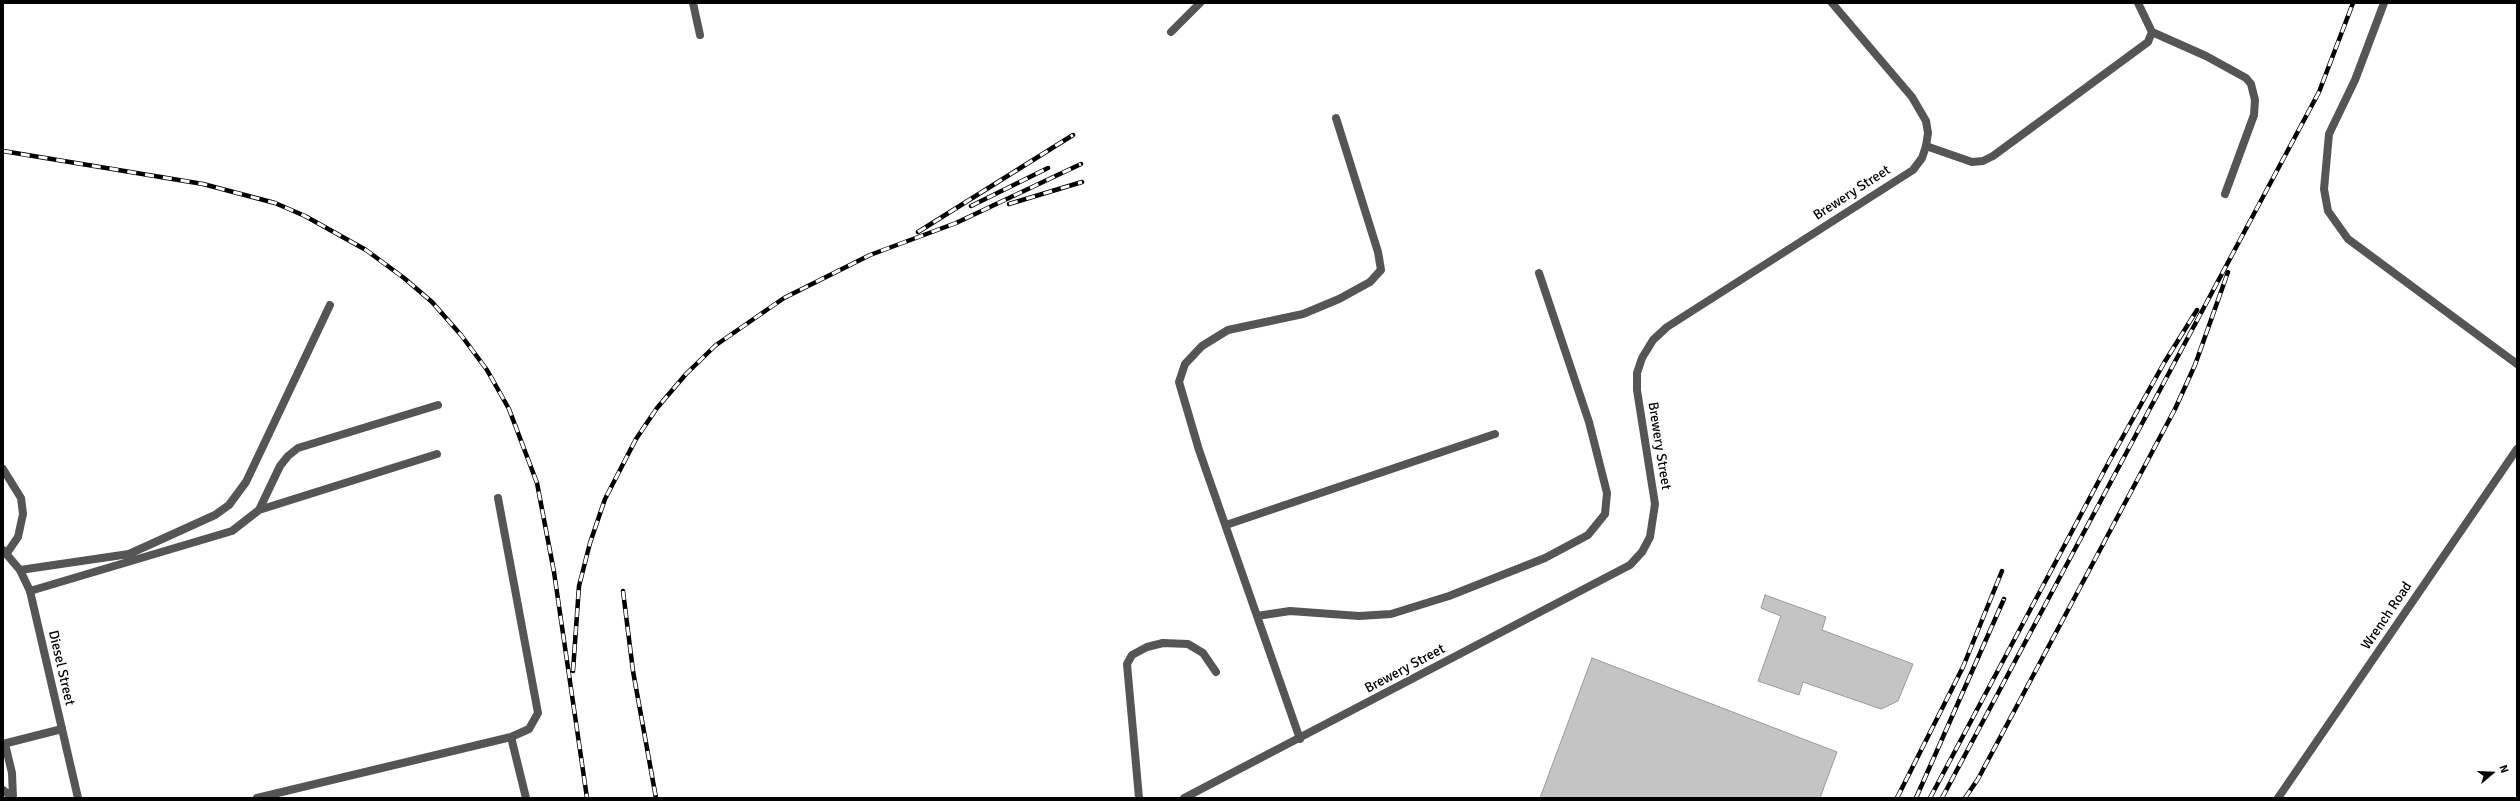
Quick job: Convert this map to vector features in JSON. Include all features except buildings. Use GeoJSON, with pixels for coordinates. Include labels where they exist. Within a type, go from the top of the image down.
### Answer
{"type":"FeatureCollection","features":[{"type":"Feature","properties":{"kind":"street"},"geometry":{"type":"LineString","coordinates":[[693,3],[700,35]]}},
{"type":"Feature","properties":{"kind":"street"},"geometry":{"type":"LineString","coordinates":[[1171,32],[1200,3]]}},
{"type":"Feature","properties":{"kind":"street","name":"Brewery Street"},"geometry":{"type":"LineString","coordinates":[[1184,798],[1300,739],[1630,565],[1642,552],[1650,537],[1654,521],[1654,504],[1636,390],[1637,373],[1642,358],[1653,340],[1667,327],[1913,170],[1922,158],[1928,133],[1926,121],[1912,97],[1832,3]]}},
{"type":"Feature","properties":{"kind":"street"},"geometry":{"type":"LineString","coordinates":[[2138,3],[2152,32],[2206,56],[2246,78],[2251,84],[2255,100],[2254,115],[2225,194]]}},
{"type":"Feature","properties":{"kind":"street"},"geometry":{"type":"LineString","coordinates":[[2384,3],[2355,80],[2330,134],[2324,189],[2328,211],[2348,239],[2517,364]]}},
{"type":"Feature","properties":{"kind":"street"},"geometry":{"type":"LineString","coordinates":[[1926,146],[1972,162],[1983,161],[2066,104],[2148,42],[2152,32]]}},
{"type":"Feature","properties":{"kind":"street"},"geometry":{"type":"LineString","coordinates":[[1300,739],[1199,450],[1179,382],[1185,364],[1202,346],[1228,330],[1303,314],[1339,299],[1370,282],[1380,270],[1378,252],[1336,118]]}},
{"type":"Feature","properties":{"kind":"street"},"geometry":{"type":"LineString","coordinates":[[1257,616],[1290,611],[1358,616],[1391,614],[1449,596],[1545,558],[1588,535],[1605,514],[1607,493],[1589,422],[1539,273]]}},
{"type":"Feature","properties":{"kind":"street"},"geometry":{"type":"LineString","coordinates":[[20,570],[129,554],[215,515],[229,505],[246,482],[330,305]]}},
{"type":"Feature","properties":{"kind":"street"},"geometry":{"type":"LineString","coordinates":[[259,510],[280,466],[288,456],[298,448],[438,405]]}},
{"type":"Feature","properties":{"kind":"street"},"geometry":{"type":"LineString","coordinates":[[1226,525],[1495,434]]}},
{"type":"Feature","properties":{"kind":"street","name":"Wrench Road"},"geometry":{"type":"LineString","coordinates":[[2278,798],[2517,449]]}},
{"type":"Feature","properties":{"kind":"street"},"geometry":{"type":"LineString","coordinates":[[30,591],[213,539],[232,531],[259,510],[437,454]]}},
{"type":"Feature","properties":{"kind":"street"},"geometry":{"type":"LineString","coordinates":[[3,469],[21,498],[23,514],[18,537],[5,552]]}},
{"type":"Feature","properties":{"kind":"street"},"geometry":{"type":"LineString","coordinates":[[257,798],[511,737],[528,728],[538,713],[498,498]]}},
{"type":"Feature","properties":{"kind":"street","name":"Diesel Street"},"geometry":{"type":"LineString","coordinates":[[5,552],[20,570],[30,591],[78,798]]}},
{"type":"Feature","properties":{"kind":"street"},"geometry":{"type":"LineString","coordinates":[[1139,798],[1127,664],[1132,655],[1163,643],[1188,644],[1203,653],[1216,672]]}},
{"type":"Feature","properties":{"kind":"street"},"geometry":{"type":"LineString","coordinates":[[12,798],[12,773],[4,744],[62,729]]}},
{"type":"Feature","properties":{"kind":"street"},"geometry":{"type":"LineString","coordinates":[[511,737],[526,798]]}},
{"type":"Feature","properties":{"kind":"street"},"geometry":{"type":"LineString","coordinates":[[3,790],[12,798]]}},
{"type":"Feature","properties":{"kind":"railway"},"geometry":{"type":"LineString","coordinates":[[1942,798],[2319,92],[2353,3]]}},
{"type":"Feature","properties":{"kind":"railway"},"geometry":{"type":"LineString","coordinates":[[918,232],[1073,135]]}},
{"type":"Feature","properties":{"kind":"railway"},"geometry":{"type":"LineString","coordinates":[[3,151],[203,184],[275,203],[305,216],[366,250],[404,278],[432,302],[461,335],[487,370],[509,409],[537,483],[554,572],[587,798]]}},
{"type":"Feature","properties":{"kind":"railway"},"geometry":{"type":"LineString","coordinates":[[573,671],[579,586],[590,543],[605,499],[636,439],[657,408],[686,374],[716,345],[784,298],[870,255],[956,223],[1081,164]]}},
{"type":"Feature","properties":{"kind":"railway"},"geometry":{"type":"LineString","coordinates":[[971,206],[1048,168]]}},
{"type":"Feature","properties":{"kind":"railway"},"geometry":{"type":"LineString","coordinates":[[1009,204],[1082,182]]}},
{"type":"Feature","properties":{"kind":"railway"},"geometry":{"type":"LineString","coordinates":[[1965,798],[1978,779],[2175,409],[2195,365],[2228,272]]}},
{"type":"Feature","properties":{"kind":"railway"},"geometry":{"type":"LineString","coordinates":[[1930,798],[2111,458],[2164,363],[2197,310]]}},
{"type":"Feature","properties":{"kind":"railway"},"geometry":{"type":"LineString","coordinates":[[1897,798],[1963,667],[2002,571]]}},
{"type":"Feature","properties":{"kind":"railway"},"geometry":{"type":"LineString","coordinates":[[623,591],[633,671],[656,798]]}},
{"type":"Feature","properties":{"kind":"railway"},"geometry":{"type":"LineString","coordinates":[[1916,798],[2004,599]]}}]}
